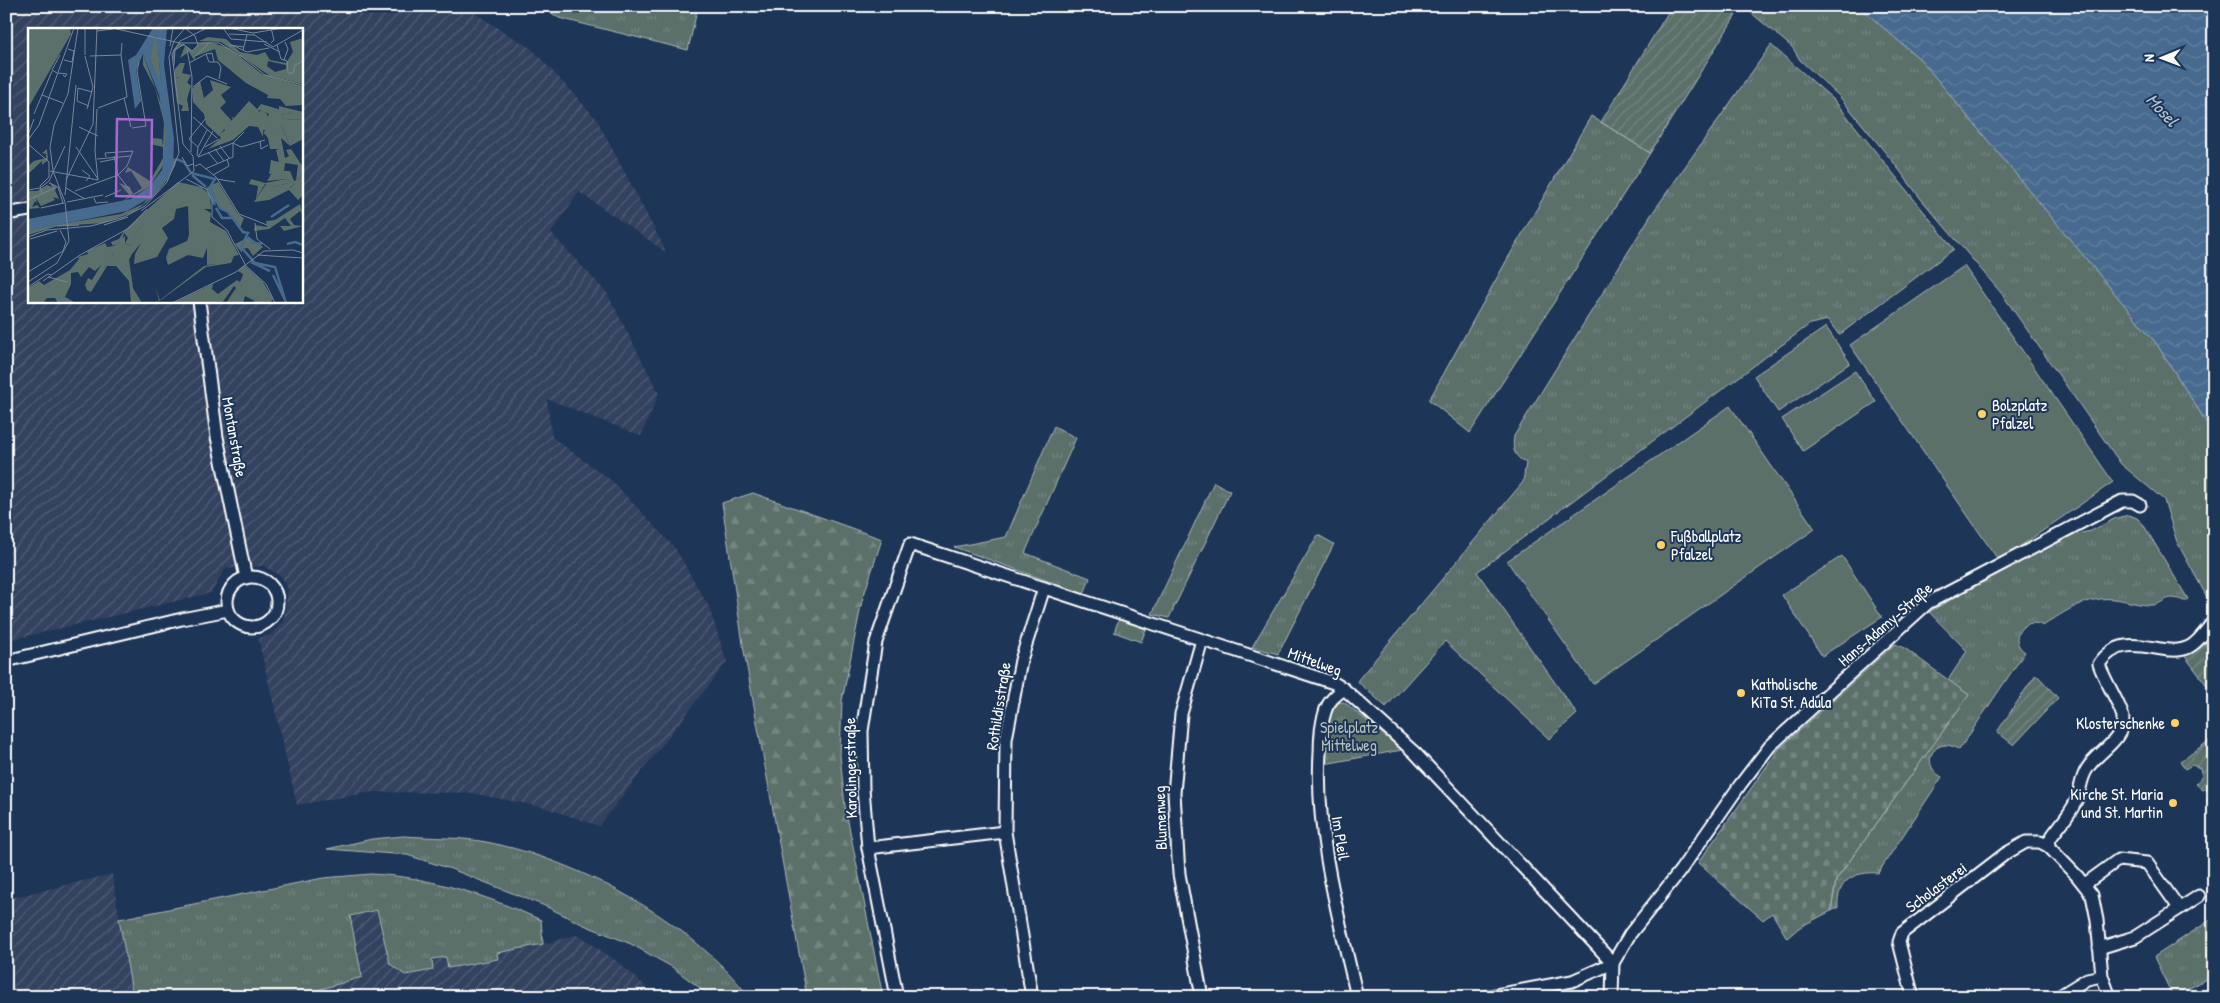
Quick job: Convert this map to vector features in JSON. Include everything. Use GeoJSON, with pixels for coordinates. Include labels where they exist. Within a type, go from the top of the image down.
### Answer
{"type":"FeatureCollection","features":[{"type":"Feature","properties":{"kind":"street"},"geometry":{"type":"LineString","coordinates":[[6,214],[28,210]]}},
{"type":"Feature","properties":{"kind":"street","name":"Montanstraße"},"geometry":{"type":"LineString","coordinates":[[199,302],[217,437],[246,578]]}},
{"type":"Feature","properties":{"kind":"street","name":"Hans-Adamy-Straße"},"geometry":{"type":"LineString","coordinates":[[1613,963],[1630,934],[1680,871],[1740,785],[1770,746],[1928,603],[2122,501],[2133,501],[2140,505]]}},
{"type":"Feature","properties":{"kind":"street","name":"Mittelweg"},"geometry":{"type":"LineString","coordinates":[[910,544],[1325,680],[1344,689],[1415,753],[1613,963]]}},
{"type":"Feature","properties":{"kind":"street","name":"Karolingerstraße"},"geometry":{"type":"LineString","coordinates":[[897,997],[868,848],[862,731],[876,642],[910,544]]}},
{"type":"Feature","properties":{"kind":"street"},"geometry":{"type":"LineString","coordinates":[[246,578],[263,580],[274,588],[278,605],[274,616],[268,622],[252,628],[239,624],[232,618],[228,610],[229,593],[233,586],[246,578]]}},
{"type":"Feature","properties":{"kind":"street","name":"Rothildisstraße"},"geometry":{"type":"LineString","coordinates":[[1032,997],[1005,832],[1006,739],[1021,660],[1044,588]]}},
{"type":"Feature","properties":{"kind":"street"},"geometry":{"type":"LineString","coordinates":[[6,661],[173,621],[228,610]]}},
{"type":"Feature","properties":{"kind":"street"},"geometry":{"type":"LineString","coordinates":[[2110,997],[2102,976],[2095,906],[2092,895],[2085,884],[2048,846],[2050,839],[2076,802],[2087,768],[2113,742],[2122,724],[2123,715],[2103,678],[2099,664],[2104,657],[2126,645],[2173,650],[2189,648],[2202,637],[2213,622]]}},
{"type":"Feature","properties":{"kind":"street","name":"Blumenweg"},"geometry":{"type":"LineString","coordinates":[[1202,640],[1181,714],[1174,793],[1179,874],[1202,997]]}},
{"type":"Feature","properties":{"kind":"street","name":"Im Pleil"},"geometry":{"type":"LineString","coordinates":[[1344,689],[1332,698],[1325,712],[1320,742],[1319,796],[1327,852],[1357,997]]}},
{"type":"Feature","properties":{"kind":"street"},"geometry":{"type":"LineString","coordinates":[[868,848],[1005,832]]}},
{"type":"Feature","properties":{"kind":"street","name":"Scholasterei"},"geometry":{"type":"LineString","coordinates":[[1914,997],[1899,942],[1902,934],[2005,854],[2026,842],[2040,842],[2048,846]]}},
{"type":"Feature","properties":{"kind":"street"},"geometry":{"type":"LineString","coordinates":[[2085,884],[2118,860],[2147,863],[2179,908]]}},
{"type":"Feature","properties":{"kind":"street"},"geometry":{"type":"LineString","coordinates":[[2099,948],[2135,937],[2199,896]]}},
{"type":"Feature","properties":{"kind":"street"},"geometry":{"type":"LineString","coordinates":[[1485,997],[1572,980],[1613,963],[1612,997]]}},
{"type":"Feature","properties":{"kind":"street"},"geometry":{"type":"LineString","coordinates":[[2058,997],[2087,979],[2102,976]]}},
{"type":"Feature","properties":{"kind":"shaded area"},"geometry":{"type":"Polygon","coordinates":[[[6,6],[463,6],[532,49],[596,118],[667,253],[579,192],[551,233],[607,293],[659,393],[641,436],[547,399],[552,437],[612,481],[675,548],[709,607],[727,662],[599,826],[546,808],[471,793],[372,792],[297,805],[258,638],[270,635],[283,622],[288,589],[281,576],[263,566],[225,569],[211,593],[6,641],[6,6]]]}},
{"type":"Feature","properties":{"kind":"shaded area"},"geometry":{"type":"Polygon","coordinates":[[[112,874],[133,997],[6,997],[6,899],[112,874]]]}},
{"type":"Feature","properties":{"kind":"shaded area"},"geometry":{"type":"Polygon","coordinates":[[[377,910],[390,964],[447,957],[449,968],[498,959],[497,953],[576,935],[585,939],[622,965],[657,997],[294,997],[362,977],[350,915],[377,910]]]}},
{"type":"Feature","properties":{"kind":"green space"},"geometry":{"type":"Polygon","coordinates":[[[541,6],[698,6],[688,50],[559,18],[541,6]]]}},
{"type":"Feature","properties":{"kind":"green space"},"geometry":{"type":"Polygon","coordinates":[[[1672,6],[1725,6],[1736,15],[1650,153],[1601,122],[1672,6]]]}},
{"type":"Feature","properties":{"kind":"green space"},"geometry":{"type":"Polygon","coordinates":[[[1743,6],[1858,6],[1921,60],[2156,343],[2214,434],[2214,610],[2177,542],[2164,500],[2121,464],[2002,294],[1921,199],[1839,96],[1800,60],[1793,48],[1743,6]]]}},
{"type":"Feature","properties":{"kind":"green space"},"geometry":{"type":"Polygon","coordinates":[[[1771,45],[1834,100],[1954,249],[1839,335],[1828,320],[1810,324],[1477,572],[1577,714],[1549,739],[1445,641],[1386,707],[1357,681],[1523,482],[1526,463],[1515,452],[1513,445],[1514,436],[1651,215],[1771,45]]]}},
{"type":"Feature","properties":{"kind":"green space"},"geometry":{"type":"Polygon","coordinates":[[[1591,116],[1650,153],[1470,433],[1429,400],[1508,258],[1591,116]]]}},
{"type":"Feature","properties":{"kind":"green space","name":"Bolzplatz Pfalzel"},"geometry":{"type":"Polygon","coordinates":[[[1964,266],[2113,482],[1999,561],[1850,345],[1964,266]]]}},
{"type":"Feature","properties":{"kind":"green space"},"geometry":{"type":"Polygon","coordinates":[[[1826,327],[1850,363],[1778,412],[1754,376],[1826,327]]]}},
{"type":"Feature","properties":{"kind":"green space"},"geometry":{"type":"Polygon","coordinates":[[[1855,371],[1876,402],[1803,451],[1782,419],[1855,371]]]}},
{"type":"Feature","properties":{"kind":"green space","name":"Fußballplatz Pfalzel"},"geometry":{"type":"Polygon","coordinates":[[[1730,406],[1815,529],[1593,684],[1507,561],[1730,406]]]}},
{"type":"Feature","properties":{"kind":"green space"},"geometry":{"type":"Polygon","coordinates":[[[1054,426],[1076,438],[1025,553],[1090,578],[1084,594],[954,547],[1006,537],[1054,426]]]}},
{"type":"Feature","properties":{"kind":"green space"},"geometry":{"type":"Polygon","coordinates":[[[1214,482],[1230,491],[1169,618],[1152,614],[1214,482]]]}},
{"type":"Feature","properties":{"kind":"green space"},"geometry":{"type":"Polygon","coordinates":[[[753,493],[882,539],[862,601],[842,701],[840,755],[845,806],[883,997],[807,997],[744,651],[722,503],[753,493]]]}},
{"type":"Feature","properties":{"kind":"green space"},"geometry":{"type":"Polygon","coordinates":[[[2129,515],[2137,518],[2143,524],[2188,599],[2184,601],[2169,598],[2156,604],[2147,605],[2114,599],[2095,600],[2085,602],[2068,610],[2043,626],[2036,623],[2024,626],[2020,630],[2017,641],[2025,652],[1959,750],[1943,745],[1933,753],[1931,765],[1935,772],[1942,777],[1878,873],[1861,874],[1848,880],[1840,891],[1838,908],[1831,911],[1836,880],[1968,695],[1948,680],[1967,651],[1929,612],[2062,537],[2091,531],[2116,518],[2129,515]]]}},
{"type":"Feature","properties":{"kind":"green space"},"geometry":{"type":"Polygon","coordinates":[[[1318,535],[1334,544],[1278,654],[1252,647],[1318,535]]]}},
{"type":"Feature","properties":{"kind":"green space"},"geometry":{"type":"Polygon","coordinates":[[[1842,556],[1882,617],[1822,656],[1782,595],[1842,556]]]}},
{"type":"Feature","properties":{"kind":"green space"},"geometry":{"type":"Polygon","coordinates":[[[1119,619],[1146,629],[1141,642],[1114,632],[1119,619]]]}},
{"type":"Feature","properties":{"kind":"green space"},"geometry":{"type":"Polygon","coordinates":[[[2214,635],[2214,695],[2184,655],[2214,635]]]}},
{"type":"Feature","properties":{"kind":"green space"},"geometry":{"type":"Polygon","coordinates":[[[1895,644],[1903,647],[1969,695],[1836,880],[1831,911],[1800,927],[1787,938],[1772,913],[1763,920],[1698,863],[1779,749],[1895,644]]]}},
{"type":"Feature","properties":{"kind":"green space"},"geometry":{"type":"Polygon","coordinates":[[[2036,674],[2058,698],[2014,745],[1997,732],[2036,674]]]}},
{"type":"Feature","properties":{"kind":"green space","name":"Spielplatz Mittelweg"},"geometry":{"type":"Polygon","coordinates":[[[1344,702],[1402,750],[1324,764],[1329,714],[1336,703],[1344,702]]]}},
{"type":"Feature","properties":{"kind":"green space"},"geometry":{"type":"Polygon","coordinates":[[[2210,740],[2214,743],[2214,810],[2207,800],[2211,793],[2209,793],[2207,788],[2203,790],[2196,784],[2202,777],[2200,768],[2192,765],[2185,769],[2180,762],[2210,740]]]}},
{"type":"Feature","properties":{"kind":"green space"},"geometry":{"type":"Polygon","coordinates":[[[403,836],[456,838],[486,842],[521,850],[558,863],[594,879],[631,898],[665,919],[697,944],[725,970],[749,997],[712,997],[672,967],[631,944],[584,925],[545,906],[451,869],[407,855],[327,849],[372,839],[403,836]]]}},
{"type":"Feature","properties":{"kind":"green space"},"geometry":{"type":"Polygon","coordinates":[[[371,874],[437,883],[479,895],[520,911],[541,920],[543,944],[497,953],[498,959],[448,968],[446,957],[432,959],[433,970],[405,975],[390,964],[377,910],[350,916],[362,977],[294,997],[133,997],[119,919],[323,878],[371,874]]]}},
{"type":"Feature","properties":{"kind":"green space"},"geometry":{"type":"Polygon","coordinates":[[[2212,919],[2214,975],[2173,997],[2154,957],[2212,919]]]}},
{"type":"Feature","properties":{"kind":"water","name":"Mosel"},"geometry":{"type":"Polygon","coordinates":[[[1858,6],[2214,6],[2214,434],[2156,343],[1921,60],[1858,6]]]}},
{"type":"Feature","properties":{"kind":"place","name":"Bolzplatz Pfalzel"},"geometry":{"type":"Point","coordinates":[1982,414]}},
{"type":"Feature","properties":{"kind":"place","name":"Fußballplatz Pfalzel"},"geometry":{"type":"Point","coordinates":[1661,545]}},
{"type":"Feature","properties":{"kind":"place","name":"Katholische KiTa St. Adula"},"geometry":{"type":"Point","coordinates":[1741,693]}},
{"type":"Feature","properties":{"kind":"place","name":"Klosterschenke"},"geometry":{"type":"Point","coordinates":[2175,723]}},
{"type":"Feature","properties":{"kind":"place","name":"Kirche St. Maria und St. Martin"},"geometry":{"type":"Point","coordinates":[2173,803]}}]}
